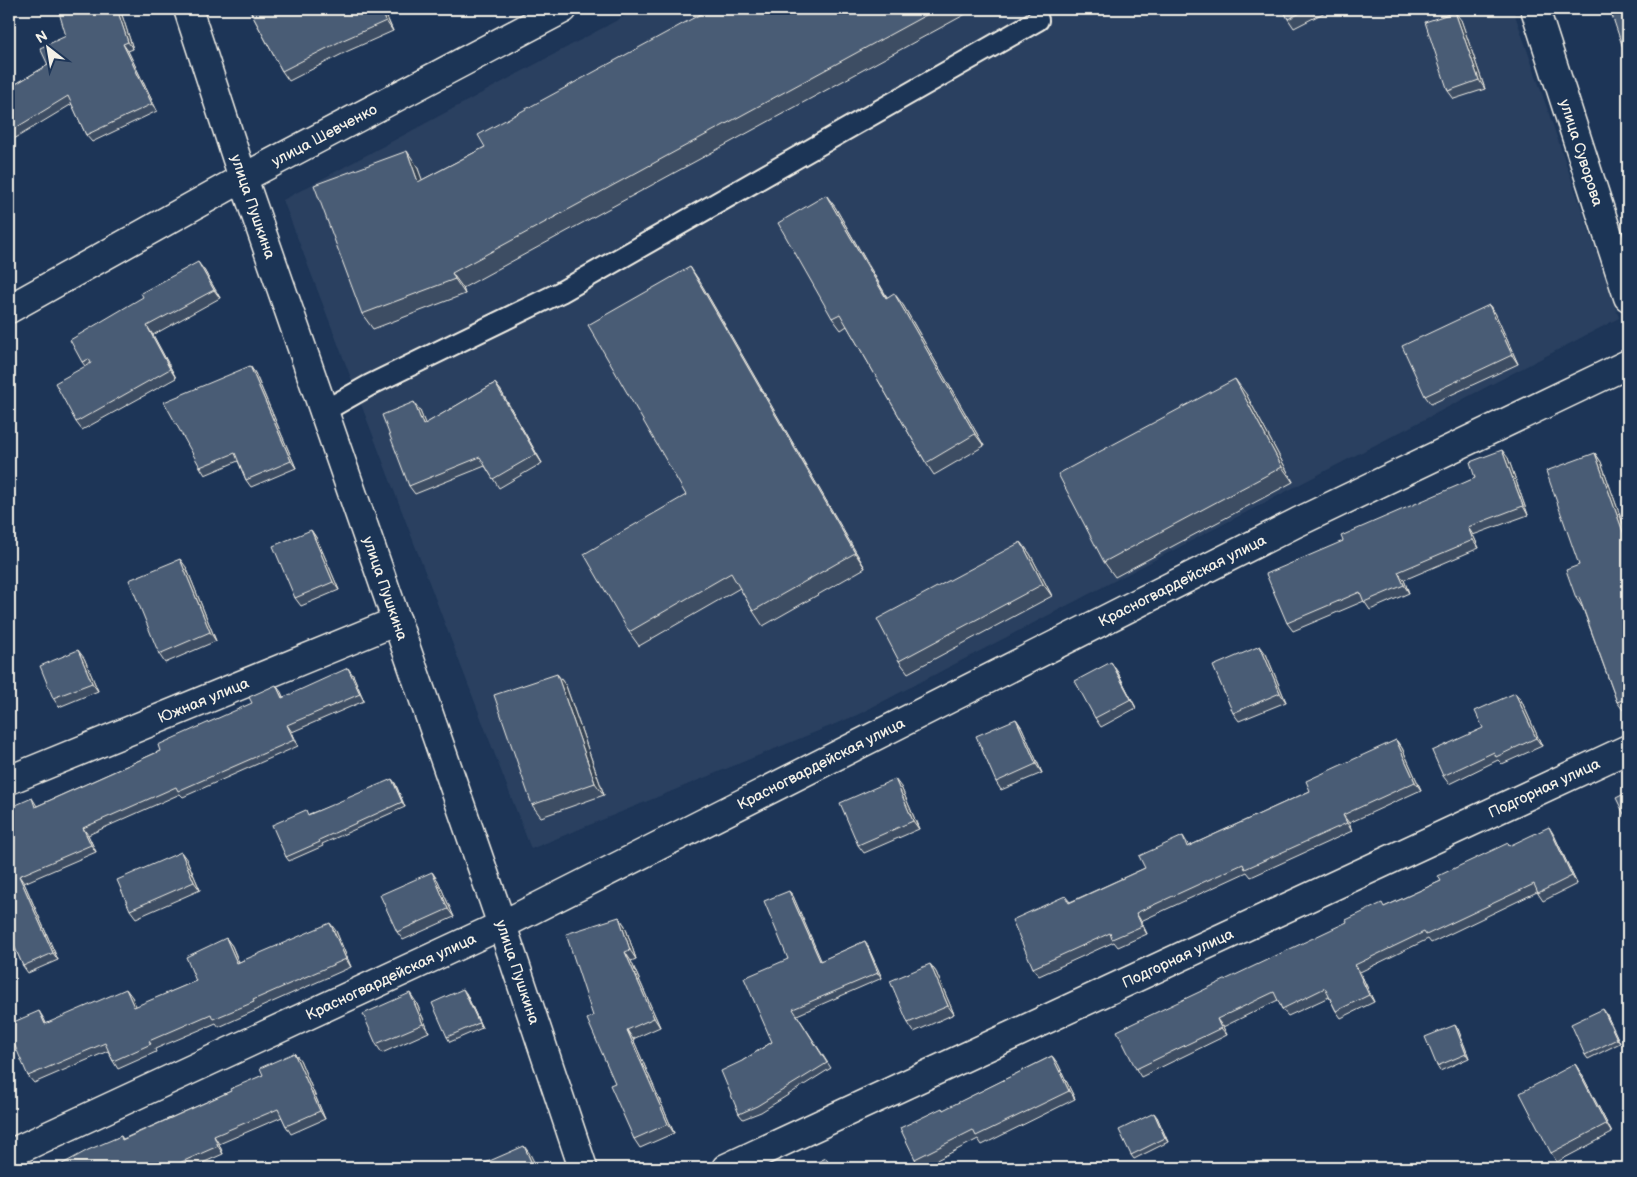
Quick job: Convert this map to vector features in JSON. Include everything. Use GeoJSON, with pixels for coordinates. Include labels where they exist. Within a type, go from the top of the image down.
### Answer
{"type":"FeatureCollection","features":[{"type":"Feature","properties":{"kind":"street","name":"улица Пушкина"},"geometry":{"type":"LineString","coordinates":[[188,9],[243,178],[502,926],[583,1168]]}},
{"type":"Feature","properties":{"kind":"street","name":"улица Шевченко"},"geometry":{"type":"LineString","coordinates":[[9,309],[243,178],[563,9]]}},
{"type":"Feature","properties":{"kind":"street","name":"улица Суворова"},"geometry":{"type":"LineString","coordinates":[[1535,9],[1628,297]]}},
{"type":"Feature","properties":{"kind":"street","name":"Красногвардейская улица"},"geometry":{"type":"LineString","coordinates":[[9,1154],[502,926],[1298,522],[1628,364]]}},
{"type":"Feature","properties":{"kind":"street","name":"Южная улица"},"geometry":{"type":"LineString","coordinates":[[9,780],[396,621]]}},
{"type":"Feature","properties":{"kind":"street","name":"Подгорная улица"},"geometry":{"type":"LineString","coordinates":[[726,1168],[1628,749]]}},
{"type":"Feature","properties":{"kind":"lane"},"geometry":{"type":"LineString","coordinates":[[324,411],[370,385],[561,292],[1038,20]]}},
{"type":"Feature","properties":{"kind":"shaded area"},"geometry":{"type":"Polygon","coordinates":[[[638,9],[1513,9],[1619,318],[857,715],[531,849],[283,200],[638,9]]]}},
{"type":"Feature","properties":{"kind":"building"},"geometry":{"type":"Polygon","coordinates":[[[58,9],[117,9],[128,42],[123,44],[152,104],[86,135],[68,96],[9,132],[9,88],[48,65],[40,48],[66,36],[58,9]]]}},
{"type":"Feature","properties":{"kind":"building"},"geometry":{"type":"Polygon","coordinates":[[[249,9],[381,9],[386,21],[282,71],[249,9]]]}},
{"type":"Feature","properties":{"kind":"building"},"geometry":{"type":"Polygon","coordinates":[[[710,9],[937,9],[452,273],[455,279],[362,314],[314,185],[407,151],[418,182],[485,147],[478,135],[710,9]]]}},
{"type":"Feature","properties":{"kind":"building"},"geometry":{"type":"Polygon","coordinates":[[[1283,9],[1309,9],[1288,19],[1283,9]]]}},
{"type":"Feature","properties":{"kind":"building"},"geometry":{"type":"Polygon","coordinates":[[[1610,9],[1628,9],[1628,63],[1610,9]]]}},
{"type":"Feature","properties":{"kind":"building"},"geometry":{"type":"Polygon","coordinates":[[[1455,12],[1479,80],[1448,91],[1425,22],[1455,12]]]}},
{"type":"Feature","properties":{"kind":"building"},"geometry":{"type":"Polygon","coordinates":[[[826,195],[886,298],[894,293],[975,434],[926,463],[840,314],[832,318],[778,223],[826,195]]]}},
{"type":"Feature","properties":{"kind":"building"},"geometry":{"type":"Polygon","coordinates":[[[198,262],[214,290],[147,326],[170,369],[76,422],[55,383],[91,363],[89,359],[82,362],[70,340],[143,297],[141,293],[198,262]]]}},
{"type":"Feature","properties":{"kind":"building"},"geometry":{"type":"Polygon","coordinates":[[[690,267],[855,553],[753,611],[731,573],[629,632],[584,554],[686,495],[588,325],[690,267]]]}},
{"type":"Feature","properties":{"kind":"building"},"geometry":{"type":"Polygon","coordinates":[[[1489,305],[1512,355],[1425,396],[1402,346],[1489,305]]]}},
{"type":"Feature","properties":{"kind":"building"},"geometry":{"type":"Polygon","coordinates":[[[250,366],[291,461],[246,480],[235,453],[200,467],[164,402],[250,366]]]}},
{"type":"Feature","properties":{"kind":"building"},"geometry":{"type":"Polygon","coordinates":[[[1235,379],[1282,467],[1104,562],[1058,474],[1235,379]]]}},
{"type":"Feature","properties":{"kind":"building"},"geometry":{"type":"Polygon","coordinates":[[[495,383],[536,454],[493,479],[480,457],[409,486],[382,415],[414,402],[423,425],[495,383]]]}},
{"type":"Feature","properties":{"kind":"building"},"geometry":{"type":"Polygon","coordinates":[[[1502,450],[1523,506],[1468,527],[1473,540],[1398,572],[1404,585],[1364,602],[1360,592],[1287,623],[1266,574],[1343,541],[1341,536],[1475,478],[1470,462],[1502,450]]]}},
{"type":"Feature","properties":{"kind":"building"},"geometry":{"type":"Polygon","coordinates":[[[1595,453],[1628,546],[1628,698],[1617,702],[1579,597],[1576,598],[1566,570],[1579,565],[1546,471],[1595,453]]]}},
{"type":"Feature","properties":{"kind":"building"},"geometry":{"type":"Polygon","coordinates":[[[311,530],[333,582],[295,598],[273,546],[311,530]]]}},
{"type":"Feature","properties":{"kind":"building"},"geometry":{"type":"Polygon","coordinates":[[[1021,542],[1043,584],[899,661],[877,619],[1021,542]]]}},
{"type":"Feature","properties":{"kind":"building"},"geometry":{"type":"Polygon","coordinates":[[[180,559],[210,632],[159,654],[129,580],[180,559]]]}},
{"type":"Feature","properties":{"kind":"building"},"geometry":{"type":"Polygon","coordinates":[[[1260,646],[1280,693],[1233,713],[1213,666],[1260,646]]]}},
{"type":"Feature","properties":{"kind":"building"},"geometry":{"type":"Polygon","coordinates":[[[78,650],[92,683],[53,698],[40,666],[78,650]]]}},
{"type":"Feature","properties":{"kind":"building"},"geometry":{"type":"Polygon","coordinates":[[[1111,662],[1131,699],[1095,718],[1075,681],[1111,662]]]}},
{"type":"Feature","properties":{"kind":"building"},"geometry":{"type":"Polygon","coordinates":[[[348,668],[360,694],[287,725],[294,740],[178,791],[176,787],[83,828],[91,845],[19,876],[53,953],[23,966],[9,934],[9,808],[32,798],[35,807],[160,751],[158,745],[252,703],[249,697],[276,685],[282,698],[348,668]]]}},
{"type":"Feature","properties":{"kind":"building"},"geometry":{"type":"Polygon","coordinates":[[[557,674],[595,783],[532,805],[494,695],[557,674]]]}},
{"type":"Feature","properties":{"kind":"building"},"geometry":{"type":"Polygon","coordinates":[[[1515,693],[1536,738],[1496,757],[1494,752],[1443,776],[1432,751],[1483,728],[1475,711],[1515,693]]]}},
{"type":"Feature","properties":{"kind":"building"},"geometry":{"type":"Polygon","coordinates":[[[1016,719],[1036,764],[996,782],[976,736],[1016,719]]]}},
{"type":"Feature","properties":{"kind":"building"},"geometry":{"type":"Polygon","coordinates":[[[1396,740],[1415,782],[1343,815],[1347,823],[1245,869],[1243,864],[1136,913],[1142,926],[1112,939],[1110,933],[1033,968],[1012,920],[1065,896],[1069,903],[1145,868],[1139,856],[1183,836],[1187,847],[1310,791],[1306,781],[1396,740]]]}},
{"type":"Feature","properties":{"kind":"building"},"geometry":{"type":"Polygon","coordinates":[[[392,779],[402,802],[286,857],[272,825],[306,810],[308,815],[392,779]]]}},
{"type":"Feature","properties":{"kind":"building"},"geometry":{"type":"Polygon","coordinates":[[[895,779],[913,821],[858,845],[840,803],[895,779]]]}},
{"type":"Feature","properties":{"kind":"building"},"geometry":{"type":"Polygon","coordinates":[[[1628,792],[1628,822],[1616,798],[1628,792]]]}},
{"type":"Feature","properties":{"kind":"building"},"geometry":{"type":"Polygon","coordinates":[[[1549,827],[1572,876],[1538,893],[1534,884],[1426,935],[1424,932],[1355,965],[1369,995],[1336,1011],[1325,988],[1282,1009],[1274,992],[1217,1019],[1221,1028],[1136,1069],[1117,1031],[1347,922],[1346,920],[1382,903],[1384,907],[1441,881],[1438,876],[1508,843],[1509,846],[1549,827]]]}},
{"type":"Feature","properties":{"kind":"building"},"geometry":{"type":"Polygon","coordinates":[[[181,852],[194,882],[130,910],[117,880],[181,852]]]}},
{"type":"Feature","properties":{"kind":"building"},"geometry":{"type":"Polygon","coordinates":[[[432,872],[448,909],[397,932],[380,895],[432,872]]]}},
{"type":"Feature","properties":{"kind":"building"},"geometry":{"type":"Polygon","coordinates":[[[789,891],[820,961],[865,941],[878,973],[793,1009],[827,1063],[757,1106],[739,1114],[721,1071],[742,1061],[772,1042],[744,978],[788,959],[764,901],[789,891]]]}},
{"type":"Feature","properties":{"kind":"building"},"geometry":{"type":"Polygon","coordinates":[[[619,917],[630,950],[625,952],[654,1018],[627,1030],[668,1124],[634,1139],[610,1085],[615,1083],[587,1019],[593,1016],[566,934],[619,917]]]}},
{"type":"Feature","properties":{"kind":"building"},"geometry":{"type":"Polygon","coordinates":[[[330,923],[346,959],[253,1000],[254,1002],[213,1019],[211,1014],[149,1041],[151,1044],[113,1061],[105,1043],[28,1076],[9,1032],[9,1024],[39,1011],[45,1024],[126,989],[134,1007],[196,981],[186,957],[226,938],[237,963],[330,923]]]}},
{"type":"Feature","properties":{"kind":"building"},"geometry":{"type":"Polygon","coordinates":[[[930,964],[948,1006],[908,1023],[890,981],[930,964]]]}},
{"type":"Feature","properties":{"kind":"building"},"geometry":{"type":"Polygon","coordinates":[[[463,989],[479,1023],[447,1037],[432,1003],[463,989]]]}},
{"type":"Feature","properties":{"kind":"building"},"geometry":{"type":"Polygon","coordinates":[[[410,993],[423,1024],[376,1044],[363,1014],[410,993]]]}},
{"type":"Feature","properties":{"kind":"building"},"geometry":{"type":"Polygon","coordinates":[[[1603,1009],[1617,1039],[1585,1055],[1571,1024],[1603,1009]]]}},
{"type":"Feature","properties":{"kind":"building"},"geometry":{"type":"Polygon","coordinates":[[[1455,1025],[1466,1054],[1437,1066],[1425,1037],[1455,1025]]]}},
{"type":"Feature","properties":{"kind":"building"},"geometry":{"type":"Polygon","coordinates":[[[294,1053],[320,1111],[286,1126],[278,1109],[214,1136],[218,1146],[168,1168],[55,1168],[88,1150],[121,1136],[122,1140],[231,1091],[230,1089],[263,1075],[260,1068],[294,1053]]]}},
{"type":"Feature","properties":{"kind":"building"},"geometry":{"type":"Polygon","coordinates":[[[1052,1056],[1069,1091],[976,1136],[973,1130],[915,1159],[900,1128],[942,1108],[943,1110],[1052,1056]]]}},
{"type":"Feature","properties":{"kind":"building"},"geometry":{"type":"Polygon","coordinates":[[[1575,1064],[1606,1124],[1551,1153],[1520,1093],[1575,1064]]]}},
{"type":"Feature","properties":{"kind":"building"},"geometry":{"type":"Polygon","coordinates":[[[1154,1113],[1165,1138],[1131,1155],[1119,1130],[1154,1113]]]}},
{"type":"Feature","properties":{"kind":"building"},"geometry":{"type":"Polygon","coordinates":[[[524,1146],[534,1168],[488,1168],[485,1163],[524,1146]]]}},
{"type":"Feature","properties":{"kind":"building"},"geometry":{"type":"Polygon","coordinates":[[[826,1158],[831,1168],[805,1168],[826,1158]]]}}]}
